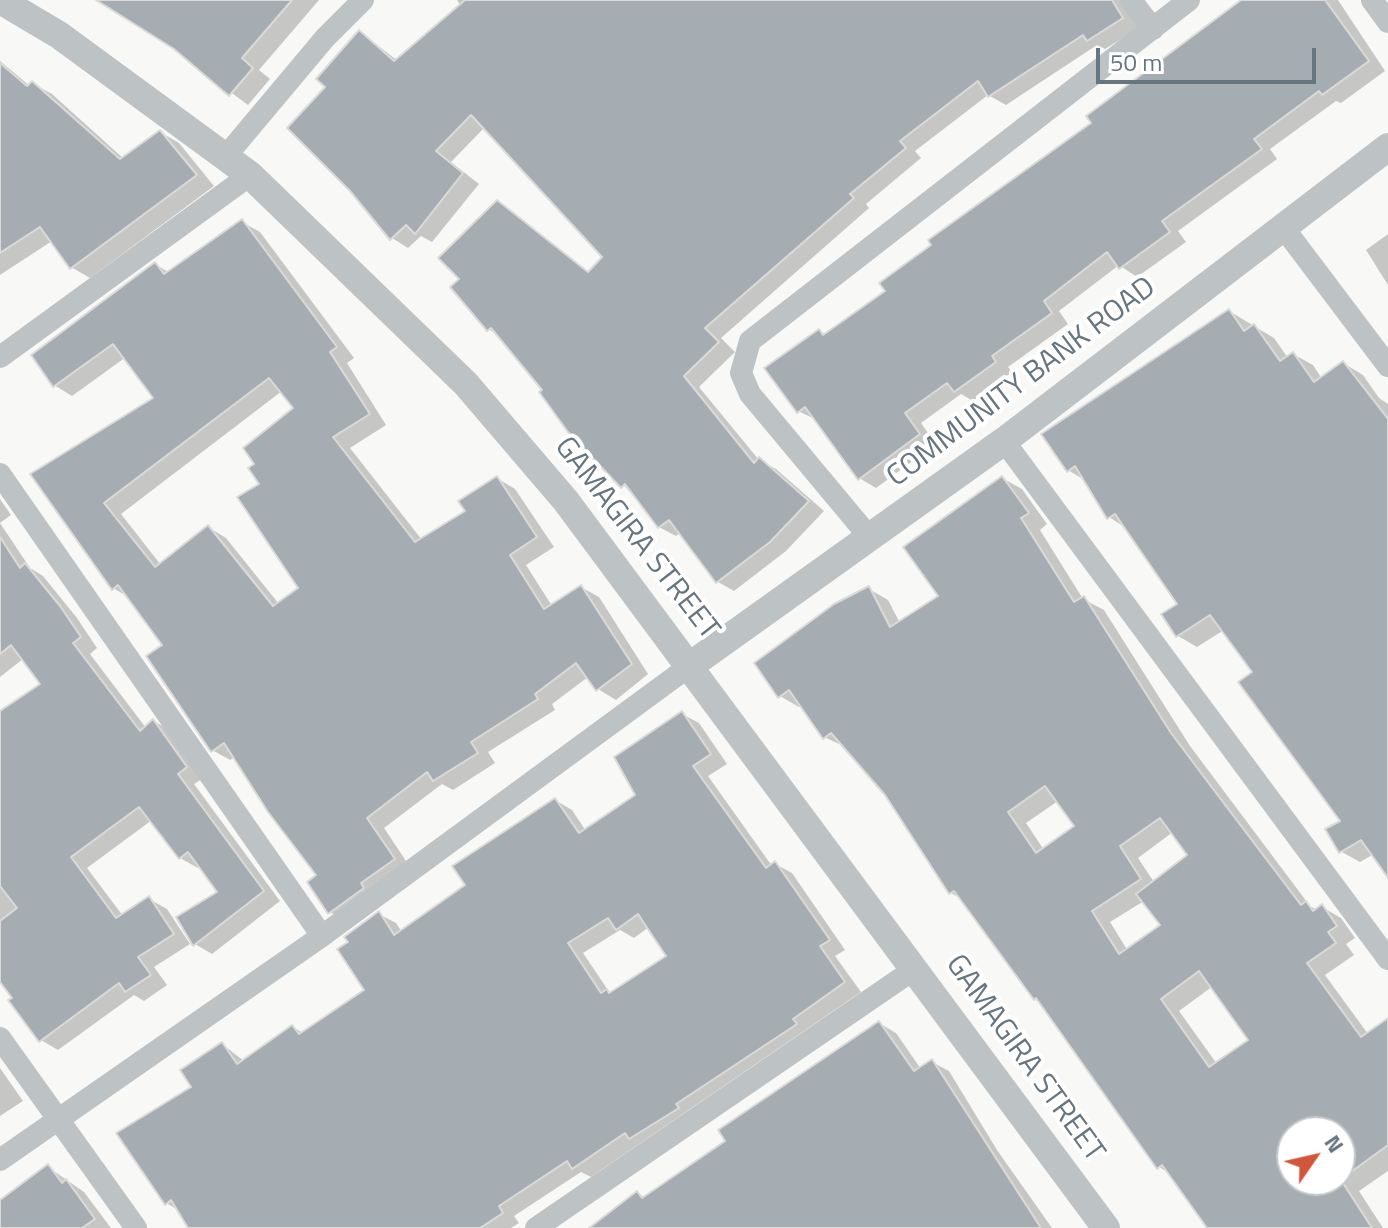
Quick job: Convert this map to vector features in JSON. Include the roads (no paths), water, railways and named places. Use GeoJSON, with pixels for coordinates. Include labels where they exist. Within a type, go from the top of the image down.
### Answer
{"type":"FeatureCollection","features":[{"type":"Feature","properties":{"kind":"street","name":"GAMAGIRA STREET"},"geometry":{"type":"LineString","coordinates":[[0,0],[59,35],[250,175],[466,384],[566,501],[691,665],[1106,1228]]}},
{"type":"Feature","properties":{"kind":"street"},"geometry":{"type":"LineString","coordinates":[[226,156],[325,38],[363,0]]}},
{"type":"Feature","properties":{"kind":"street"},"geometry":{"type":"LineString","coordinates":[[1131,0],[1153,29]]}},
{"type":"Feature","properties":{"kind":"street"},"geometry":{"type":"LineString","coordinates":[[871,539],[750,394],[741,373],[750,341],[1189,0]]}},
{"type":"Feature","properties":{"kind":"street"},"geometry":{"type":"LineString","coordinates":[[1372,0],[1388,22]]}},
{"type":"Feature","properties":{"kind":"street","name":"COMMUNITY BANK ROAD"},"geometry":{"type":"LineString","coordinates":[[691,665],[1004,441],[1388,147]]}},
{"type":"Feature","properties":{"kind":"street"},"geometry":{"type":"LineString","coordinates":[[0,357],[250,175]]}},
{"type":"Feature","properties":{"kind":"street"},"geometry":{"type":"LineString","coordinates":[[1283,227],[1388,366]]}},
{"type":"Feature","properties":{"kind":"street"},"geometry":{"type":"LineString","coordinates":[[1004,441],[1388,959]]}},
{"type":"Feature","properties":{"kind":"street"},"geometry":{"type":"LineString","coordinates":[[0,474],[322,936]]}},
{"type":"Feature","properties":{"kind":"street"},"geometry":{"type":"LineString","coordinates":[[0,1160],[322,936],[691,665]]}},
{"type":"Feature","properties":{"kind":"street"},"geometry":{"type":"LineString","coordinates":[[536,1228],[916,968]]}},
{"type":"Feature","properties":{"kind":"street"},"geometry":{"type":"LineString","coordinates":[[0,1038],[136,1228]]}}]}
